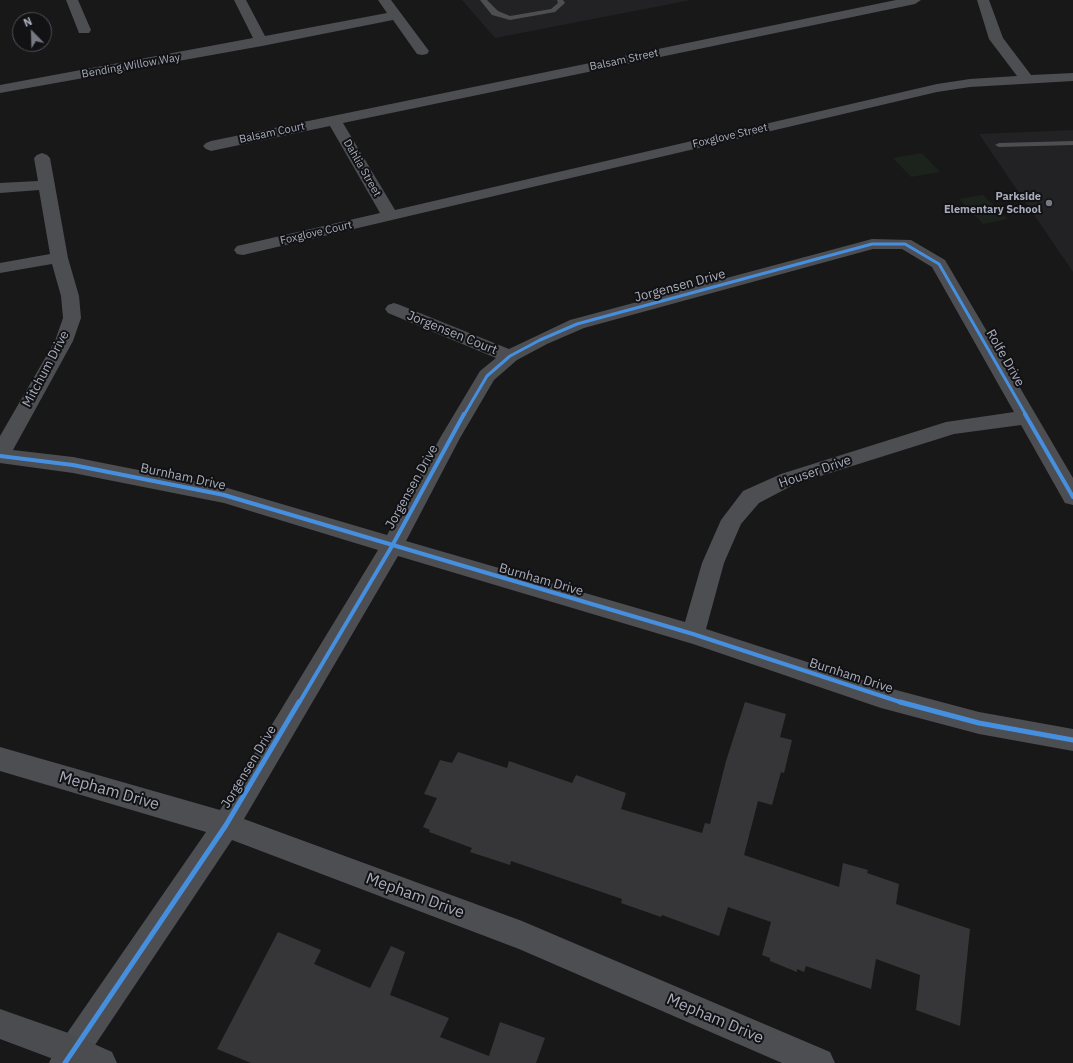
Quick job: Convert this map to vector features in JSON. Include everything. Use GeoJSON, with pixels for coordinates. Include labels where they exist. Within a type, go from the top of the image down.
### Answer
{"type":"FeatureCollection","features":[{"type":"Feature","properties":{"kind":"street"},"geometry":{"type":"LineString","coordinates":[[72,0],[84,30]]}},
{"type":"Feature","properties":{"kind":"street"},"geometry":{"type":"LineString","coordinates":[[240,0],[262,42]]}},
{"type":"Feature","properties":{"kind":"street"},"geometry":{"type":"LineString","coordinates":[[384,0],[422,51]]}},
{"type":"Feature","properties":{"kind":"street","name":"Balsam Street"},"geometry":{"type":"LineString","coordinates":[[334,120],[915,0]]}},
{"type":"Feature","properties":{"kind":"street"},"geometry":{"type":"LineString","coordinates":[[983,0],[996,39],[1027,80]]}},
{"type":"Feature","properties":{"kind":"street","name":"Bending Willow Way"},"geometry":{"type":"LineString","coordinates":[[0,89],[262,42],[396,16]]}},
{"type":"Feature","properties":{"kind":"street","name":"Foxglove Street"},"geometry":{"type":"LineString","coordinates":[[390,216],[937,88],[1073,77]]}},
{"type":"Feature","properties":{"kind":"street","name":"Balsam Court"},"geometry":{"type":"LineString","coordinates":[[211,146],[334,120]]}},
{"type":"Feature","properties":{"kind":"street","name":"Dahlia Street"},"geometry":{"type":"LineString","coordinates":[[334,120],[390,216]]}},
{"type":"Feature","properties":{"kind":"street","name":"Mitchum Drive"},"geometry":{"type":"LineString","coordinates":[[0,455],[64,341],[72,318],[70,296],[59,258],[42,158]]}},
{"type":"Feature","properties":{"kind":"street"},"geometry":{"type":"LineString","coordinates":[[0,188],[47,186]]}},
{"type":"Feature","properties":{"kind":"street","name":"Foxglove Court"},"geometry":{"type":"LineString","coordinates":[[243,250],[390,216]]}},
{"type":"Feature","properties":{"kind":"street","name":"Jorgensen Drive"},"geometry":{"type":"LineString","coordinates":[[80,1059],[226,825],[392,546],[450,438],[487,376],[510,356],[540,340],[577,324],[872,244],[905,244]]}},
{"type":"Feature","properties":{"kind":"street","name":"Rolfe Drive"},"geometry":{"type":"LineString","coordinates":[[905,244],[939,264],[1073,497]]}},
{"type":"Feature","properties":{"kind":"street"},"geometry":{"type":"LineString","coordinates":[[0,268],[59,258]]}},
{"type":"Feature","properties":{"kind":"street","name":"Jorgensen Court"},"geometry":{"type":"LineString","coordinates":[[394,309],[510,356]]}},
{"type":"Feature","properties":{"kind":"street","name":"Houser Drive"},"geometry":{"type":"LineString","coordinates":[[693,634],[713,563],[732,520],[751,497],[788,479],[953,428],[1026,417]]}},
{"type":"Feature","properties":{"kind":"street","name":"Burnham Drive"},"geometry":{"type":"LineString","coordinates":[[0,455],[73,465],[224,495],[569,599],[693,634],[888,699],[979,723],[1073,740]]}},
{"type":"Feature","properties":{"kind":"street","name":"Mepham Drive"},"geometry":{"type":"LineString","coordinates":[[0,759],[226,825],[522,936],[819,1063]]}},
{"type":"Feature","properties":{"kind":"street"},"geometry":{"type":"LineString","coordinates":[[0,1024],[80,1059]]}},
{"type":"Feature","properties":{"kind":"lane"},"geometry":{"type":"LineString","coordinates":[[483,0],[495,13],[510,18],[553,11],[562,3],[560,0]]}},
{"type":"Feature","properties":{"kind":"lane"},"geometry":{"type":"LineString","coordinates":[[999,145],[1073,143]]}},
{"type":"Feature","properties":{"kind":"shaded area"},"geometry":{"type":"Polygon","coordinates":[[[462,0],[691,0],[495,38],[462,0]]]}},
{"type":"Feature","properties":{"kind":"shaded area","name":"Parkside Elementary School"},"geometry":{"type":"Polygon","coordinates":[[[1073,130],[1073,272],[979,134],[1073,130]]]}},
{"type":"Feature","properties":{"kind":"shaded area"},"geometry":{"type":"Polygon","coordinates":[[[922,153],[940,172],[911,177],[893,158],[922,153]]]}},
{"type":"Feature","properties":{"kind":"shaded area"},"geometry":{"type":"Polygon","coordinates":[[[983,195],[1008,219],[983,224],[959,199],[983,195]]]}},
{"type":"Feature","properties":{"kind":"building"},"geometry":{"type":"Polygon","coordinates":[[[745,702],[786,714],[780,737],[792,740],[784,773],[781,772],[772,805],[758,801],[744,855],[839,887],[843,863],[868,870],[867,873],[899,884],[896,904],[970,929],[960,1026],[916,1010],[920,975],[876,959],[871,989],[806,966],[804,972],[797,969],[797,972],[770,961],[770,958],[762,955],[771,922],[728,907],[719,936],[662,915],[661,917],[621,903],[622,899],[511,861],[510,865],[470,852],[472,848],[429,832],[430,830],[423,827],[437,798],[424,794],[440,760],[452,763],[458,752],[507,768],[509,761],[572,783],[576,775],[626,793],[621,809],[702,833],[705,823],[710,824],[726,761],[745,702]]]}},
{"type":"Feature","properties":{"kind":"building"},"geometry":{"type":"Polygon","coordinates":[[[278,932],[321,950],[314,964],[370,988],[391,946],[405,952],[390,995],[449,1018],[440,1037],[489,1056],[500,1022],[545,1038],[536,1063],[251,1063],[217,1049],[278,932]]]}},
{"type":"Feature","properties":{"kind":"cycle path"},"geometry":{"type":"LineString","coordinates":[[65,1063],[226,825],[392,546],[450,438],[487,376],[510,356],[540,340],[577,324],[872,244],[905,244],[939,264],[1073,497]]}},
{"type":"Feature","properties":{"kind":"cycle path"},"geometry":{"type":"LineString","coordinates":[[0,456],[73,465],[224,495],[577,601],[693,634],[881,697],[979,723],[1073,740]]}},
{"type":"Feature","properties":{"kind":"place","name":"Parkside Elementary School"},"geometry":{"type":"Point","coordinates":[1049,203]}}]}
